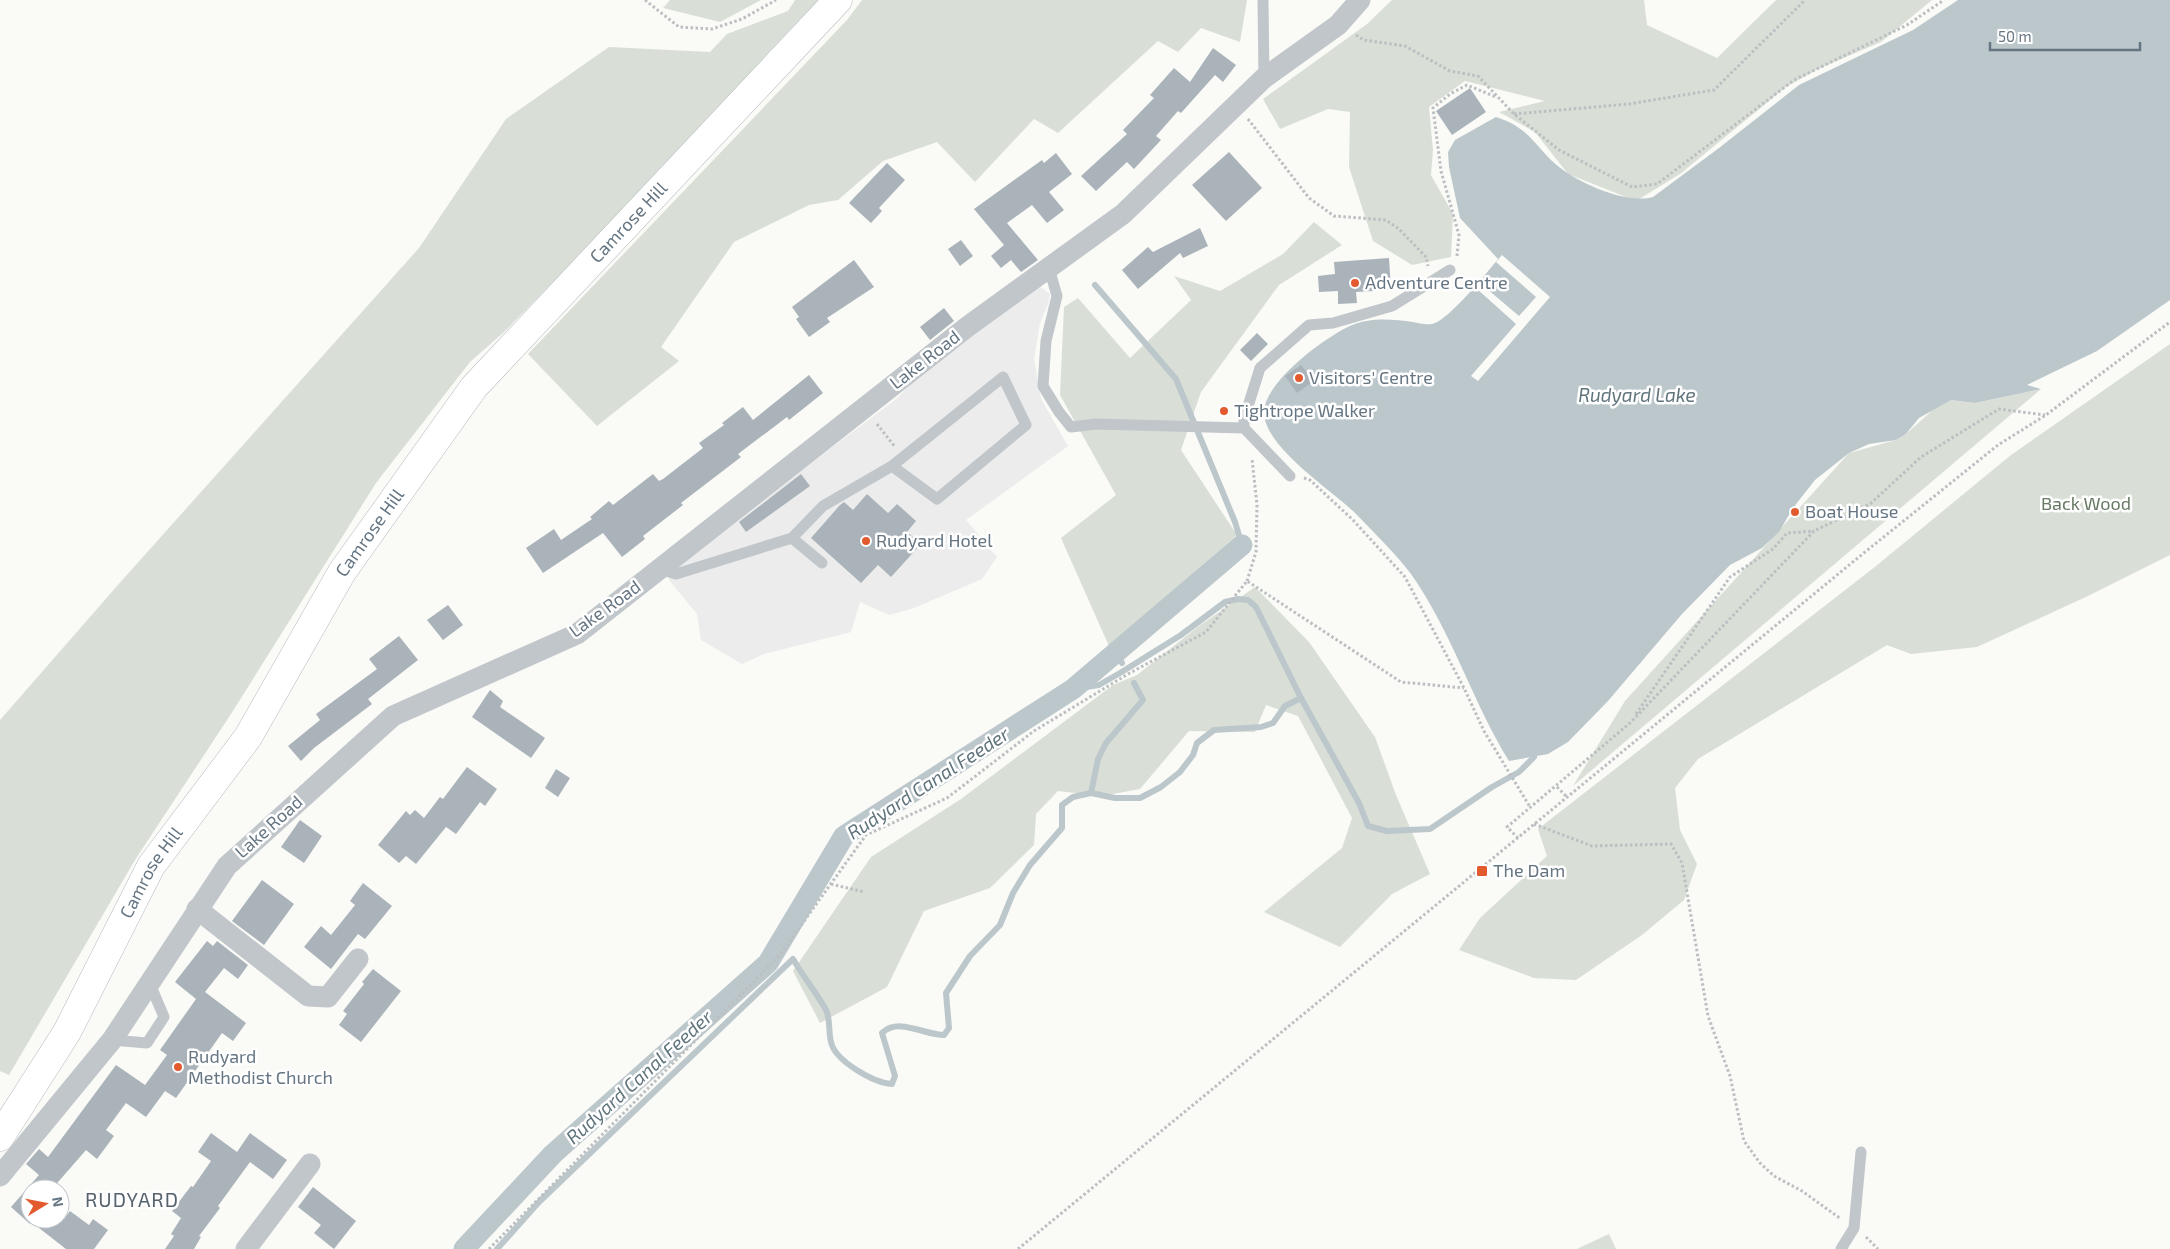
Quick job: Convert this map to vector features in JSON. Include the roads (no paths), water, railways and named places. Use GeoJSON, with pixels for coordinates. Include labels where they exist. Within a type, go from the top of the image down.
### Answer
{"type":"FeatureCollection","features":[{"type":"Feature","properties":{"kind":"street","name":"Camrose Hill"},"geometry":{"type":"LineString","coordinates":[[0,1137],[67,1032],[151,866],[248,738],[342,572],[474,387],[838,0]]}},
{"type":"Feature","properties":{"kind":"street","name":"Lake Road"},"geometry":{"type":"LineString","coordinates":[[0,1176],[112,1040],[227,866],[393,716],[577,634],[967,327],[1123,214],[1264,78],[1338,25],[1360,0]]}},
{"type":"Feature","properties":{"kind":"street"},"geometry":{"type":"LineString","coordinates":[[197,909],[308,996],[328,997],[358,959]]}},
{"type":"Feature","properties":{"kind":"street"},"geometry":{"type":"LineString","coordinates":[[246,1249],[310,1164]]}},
{"type":"Feature","properties":{"kind":"lane"},"geometry":{"type":"LineString","coordinates":[[1263,0],[1264,78]]}},
{"type":"Feature","properties":{"kind":"lane"},"geometry":{"type":"LineString","coordinates":[[1049,268],[1057,296],[1046,341],[1043,386],[1071,427],[1096,424],[1244,428]]}},
{"type":"Feature","properties":{"kind":"lane"},"geometry":{"type":"LineString","coordinates":[[1290,476],[1244,428],[1244,419],[1260,368],[1309,325],[1333,323],[1392,306],[1450,270]]}},
{"type":"Feature","properties":{"kind":"lane"},"geometry":{"type":"LineString","coordinates":[[659,569],[676,574],[792,538],[823,506],[892,466],[1003,377],[1026,424],[936,499],[892,466]]}},
{"type":"Feature","properties":{"kind":"lane"},"geometry":{"type":"LineString","coordinates":[[792,538],[822,563]]}},
{"type":"Feature","properties":{"kind":"lane"},"geometry":{"type":"LineString","coordinates":[[112,1040],[147,1043],[164,1017],[150,984]]}},
{"type":"Feature","properties":{"kind":"lane"},"geometry":{"type":"LineString","coordinates":[[1842,1249],[1854,1228],[1861,1152]]}},
{"type":"Feature","properties":{"kind":"water","name":"Rudyard Lake"},"geometry":{"type":"Polygon","coordinates":[[[1958,0],[2170,0],[2170,300],[2097,351],[2027,385],[2041,389],[1975,403],[1951,400],[1919,418],[1906,434],[1896,440],[1869,444],[1849,453],[1815,480],[1793,508],[1779,532],[1762,548],[1730,565],[1682,614],[1608,701],[1568,742],[1548,754],[1509,761],[1484,715],[1438,619],[1411,574],[1358,516],[1302,468],[1275,440],[1267,425],[1264,411],[1267,399],[1285,374],[1298,362],[1326,340],[1350,326],[1365,321],[1381,319],[1427,324],[1439,321],[1457,306],[1498,259],[1460,218],[1449,167],[1448,152],[1455,140],[1496,117],[1521,130],[1561,169],[1586,183],[1600,190],[1628,198],[1641,199],[1653,197],[1799,85],[1913,30],[1958,0]]]}},
{"type":"Feature","properties":{"kind":"waterway"},"geometry":{"type":"LineString","coordinates":[[1095,285],[1176,379],[1235,522],[1242,545]]}},
{"type":"Feature","properties":{"kind":"waterway","name":"Rudyard Canal Feeder"},"geometry":{"type":"LineString","coordinates":[[464,1249],[553,1154],[768,963],[844,836],[1073,689],[1242,545]]}},
{"type":"Feature","properties":{"kind":"waterway"},"geometry":{"type":"LineString","coordinates":[[1073,689],[1099,685],[1120,673],[1181,635],[1225,602],[1238,599],[1248,600],[1256,607],[1301,698],[1359,803],[1368,826],[1387,831],[1430,829],[1492,787],[1519,772],[1534,757]]}},
{"type":"Feature","properties":{"kind":"waterway"},"geometry":{"type":"LineString","coordinates":[[1116,653],[1122,663]]}},
{"type":"Feature","properties":{"kind":"waterway"},"geometry":{"type":"LineString","coordinates":[[1091,793],[1098,759],[1106,743],[1143,700],[1134,683]]}},
{"type":"Feature","properties":{"kind":"waterway"},"geometry":{"type":"LineString","coordinates":[[497,1249],[539,1202],[793,959],[827,1012],[831,1042],[834,1049],[856,1070],[875,1080],[892,1084],[895,1076],[882,1033],[889,1028],[904,1027],[944,1035],[949,1028],[946,993],[970,956],[1000,925],[1013,893],[1030,865],[1062,828],[1062,805],[1073,797],[1091,793],[1115,798],[1140,798],[1161,787],[1180,772],[1193,755],[1197,743],[1214,730],[1261,727],[1273,723],[1285,706],[1301,698]]}},
{"type":"Feature","properties":{"kind":"place","name":"Adventure Centre"},"geometry":{"type":"Point","coordinates":[1355,283]}},
{"type":"Feature","properties":{"kind":"place","name":"Visitors' Centre"},"geometry":{"type":"Point","coordinates":[1299,378]}},
{"type":"Feature","properties":{"kind":"place","name":"Tightrope Walker"},"geometry":{"type":"Point","coordinates":[1224,411]}},
{"type":"Feature","properties":{"kind":"place","name":"Boat House"},"geometry":{"type":"Point","coordinates":[1795,512]}},
{"type":"Feature","properties":{"kind":"place","name":"Rudyard Hotel"},"geometry":{"type":"Point","coordinates":[866,541]}},
{"type":"Feature","properties":{"kind":"place","name":"The Dam"},"geometry":{"type":"Point","coordinates":[1482,871]}},
{"type":"Feature","properties":{"kind":"place","name":"Rudyard Methodist Church"},"geometry":{"type":"Point","coordinates":[178,1067]}},
{"type":"Feature","properties":{"kind":"district","name":"RUDYARD"},"geometry":{"type":"Point","coordinates":[132,1200]}},
{"type":"Feature","properties":{"kind":"park label","name":"Back Wood"},"geometry":{"type":"Point","coordinates":[2086,504]}}]}
